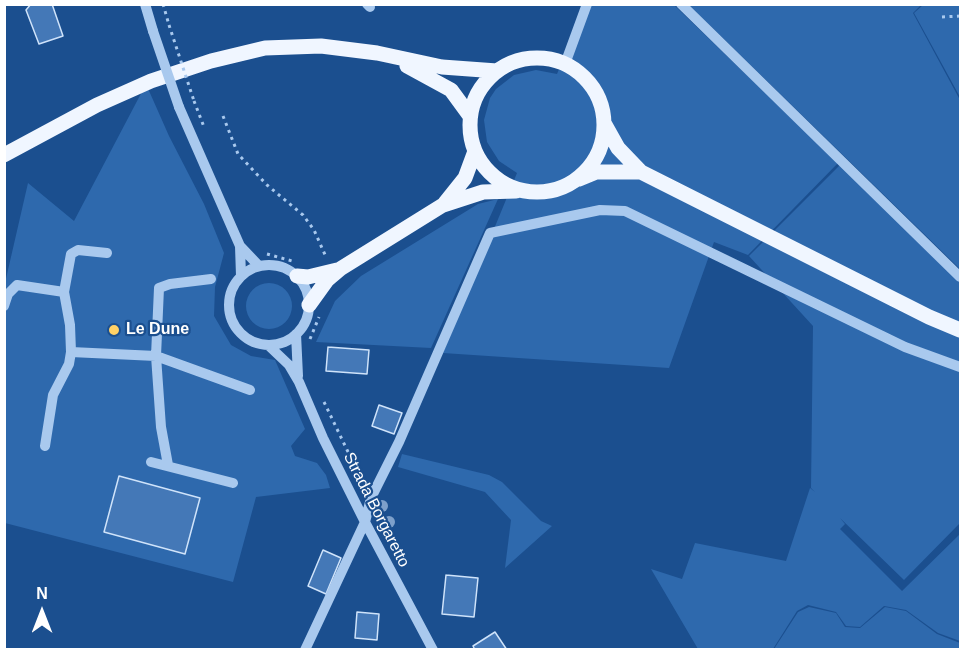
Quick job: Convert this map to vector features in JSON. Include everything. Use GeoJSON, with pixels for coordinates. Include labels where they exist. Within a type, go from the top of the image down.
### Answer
{"type":"FeatureCollection","features":[{"type":"Feature","properties":{"kind":"main road"},"geometry":{"type":"LineString","coordinates":[[4,155],[97,105],[151,81],[211,60],[265,48],[321,46],[377,53],[442,67],[497,71]]}},
{"type":"Feature","properties":{"kind":"main road"},"geometry":{"type":"LineString","coordinates":[[377,53],[441,82],[459,98],[470,116]]}},
{"type":"Feature","properties":{"kind":"main road"},"geometry":{"type":"LineString","coordinates":[[525,191],[512,187],[495,177],[475,151],[470,134],[470,116],[475,99],[484,83],[497,71],[513,62],[530,58],[548,59],[565,64],[581,74],[593,88],[601,105],[604,123],[600,150],[593,162],[573,182]]}},
{"type":"Feature","properties":{"kind":"main road"},"geometry":{"type":"LineString","coordinates":[[604,123],[618,148],[641,172],[929,317],[960,330]]}},
{"type":"Feature","properties":{"kind":"main road"},"geometry":{"type":"LineString","coordinates":[[443,206],[465,178],[475,151]]}},
{"type":"Feature","properties":{"kind":"main road"},"geometry":{"type":"LineString","coordinates":[[315,308],[327,280],[340,269],[443,206],[483,192],[542,192],[596,172],[641,172]]}},
{"type":"Feature","properties":{"kind":"main road"},"geometry":{"type":"LineString","coordinates":[[298,270],[308,277],[340,269]]}},
{"type":"Feature","properties":{"kind":"street"},"geometry":{"type":"LineString","coordinates":[[145,4],[179,106],[240,246],[260,266]]}},
{"type":"Feature","properties":{"kind":"street"},"geometry":{"type":"LineString","coordinates":[[565,64],[587,4]]}},
{"type":"Feature","properties":{"kind":"street"},"geometry":{"type":"LineString","coordinates":[[681,4],[960,277]]}},
{"type":"Feature","properties":{"kind":"street"},"geometry":{"type":"LineString","coordinates":[[305,650],[365,522],[370,498],[399,442],[490,233],[600,210],[625,211],[905,347],[960,367]]}},
{"type":"Feature","properties":{"kind":"street"},"geometry":{"type":"LineString","coordinates":[[240,246],[241,276],[230,295],[228,307],[232,321],[245,338],[268,345],[282,343],[296,334],[315,308],[298,270],[260,266],[241,276]]}},
{"type":"Feature","properties":{"kind":"street"},"geometry":{"type":"LineString","coordinates":[[45,446],[53,395],[69,364],[71,352],[70,325],[64,292],[71,254],[78,250],[107,253]]}},
{"type":"Feature","properties":{"kind":"street"},"geometry":{"type":"LineString","coordinates":[[168,465],[161,427],[156,356],[159,288],[170,284],[211,279]]}},
{"type":"Feature","properties":{"kind":"street"},"geometry":{"type":"LineString","coordinates":[[4,306],[8,294],[17,285],[64,292]]}},
{"type":"Feature","properties":{"kind":"street","name":"Strada Borgaretto"},"geometry":{"type":"LineString","coordinates":[[296,334],[299,382]]}},
{"type":"Feature","properties":{"kind":"street","name":"Strada Borgaretto"},"geometry":{"type":"LineString","coordinates":[[268,345],[289,365],[299,382],[323,438],[433,650]]}},
{"type":"Feature","properties":{"kind":"street"},"geometry":{"type":"LineString","coordinates":[[71,352],[156,356],[250,390]]}},
{"type":"Feature","properties":{"kind":"street"},"geometry":{"type":"LineString","coordinates":[[151,462],[233,483]]}},
{"type":"Feature","properties":{"kind":"path"},"geometry":{"type":"LineString","coordinates":[[163,4],[206,134]]}},
{"type":"Feature","properties":{"kind":"path"},"geometry":{"type":"LineString","coordinates":[[942,17],[960,15]]}},
{"type":"Feature","properties":{"kind":"path"},"geometry":{"type":"LineString","coordinates":[[223,116],[238,154],[261,179],[303,215],[314,230],[327,259]]}},
{"type":"Feature","properties":{"kind":"path"},"geometry":{"type":"LineString","coordinates":[[264,254],[298,270]]}},
{"type":"Feature","properties":{"kind":"path"},"geometry":{"type":"LineString","coordinates":[[319,264],[331,256],[340,269]]}},
{"type":"Feature","properties":{"kind":"path"},"geometry":{"type":"LineString","coordinates":[[309,342],[315,308]]}},
{"type":"Feature","properties":{"kind":"path"},"geometry":{"type":"LineString","coordinates":[[323,400],[395,548]]}},
{"type":"Feature","properties":{"kind":"shaded area"},"geometry":{"type":"Polygon","coordinates":[[[586,5],[674,5],[838,163],[748,255],[714,242],[669,368],[443,353],[517,173],[499,161],[487,142],[484,120],[490,98],[496,89],[514,75],[536,70],[557,74],[586,5]]]}},
{"type":"Feature","properties":{"kind":"shaded area"},"geometry":{"type":"Polygon","coordinates":[[[689,5],[921,5],[913,13],[960,100],[960,269],[689,5]]]}},
{"type":"Feature","properties":{"kind":"shaded area"},"geometry":{"type":"Polygon","coordinates":[[[923,5],[960,5],[960,97],[914,13],[923,5]]]}},
{"type":"Feature","properties":{"kind":"shaded area","name":"Le Dune"},"geometry":{"type":"Polygon","coordinates":[[[146,84],[169,136],[204,204],[224,253],[215,287],[214,316],[231,345],[251,356],[275,360],[305,429],[291,446],[295,456],[317,463],[326,475],[330,488],[256,497],[233,582],[5,523],[5,283],[28,183],[74,221],[146,84]]]}},
{"type":"Feature","properties":{"kind":"shaded area"},"geometry":{"type":"Polygon","coordinates":[[[840,165],[960,283],[960,523],[904,580],[840,518],[845,524],[840,529],[902,591],[960,534],[960,641],[938,633],[906,610],[884,606],[860,627],[846,626],[836,612],[808,605],[797,611],[773,649],[698,649],[651,569],[682,579],[695,543],[786,561],[810,488],[815,492],[811,488],[813,326],[749,256],[840,165]]]}},
{"type":"Feature","properties":{"kind":"shaded area"},"geometry":{"type":"Polygon","coordinates":[[[498,199],[431,348],[316,342],[335,301],[361,276],[478,204],[498,199]]]}},
{"type":"Feature","properties":{"kind":"shaded area"},"geometry":{"type":"Polygon","coordinates":[[[269,283],[285,290],[292,306],[285,322],[269,329],[253,322],[246,306],[253,290],[269,283]]]}},
{"type":"Feature","properties":{"kind":"shaded area"},"geometry":{"type":"Polygon","coordinates":[[[402,454],[489,475],[502,482],[541,521],[552,526],[505,568],[511,520],[485,492],[398,467],[402,454]]]}},
{"type":"Feature","properties":{"kind":"shaded area"},"geometry":{"type":"Polygon","coordinates":[[[809,607],[836,613],[845,627],[860,628],[885,607],[906,611],[937,634],[960,643],[960,649],[774,649],[798,612],[809,607]]]}},
{"type":"Feature","properties":{"kind":"building"},"geometry":{"type":"Polygon","coordinates":[[[31,4],[52,4],[63,36],[39,44],[26,10],[31,4]]]}},
{"type":"Feature","properties":{"kind":"building"},"geometry":{"type":"Polygon","coordinates":[[[328,347],[369,350],[367,374],[326,371],[328,347]]]}},
{"type":"Feature","properties":{"kind":"building"},"geometry":{"type":"Polygon","coordinates":[[[379,405],[402,413],[394,434],[372,426],[379,405]]]}},
{"type":"Feature","properties":{"kind":"building"},"geometry":{"type":"Polygon","coordinates":[[[119,476],[200,498],[185,554],[104,532],[119,476]]]}},
{"type":"Feature","properties":{"kind":"building"},"geometry":{"type":"Polygon","coordinates":[[[323,550],[341,558],[326,594],[308,586],[323,550]]]}},
{"type":"Feature","properties":{"kind":"building"},"geometry":{"type":"Polygon","coordinates":[[[446,575],[478,578],[474,617],[442,614],[446,575]]]}},
{"type":"Feature","properties":{"kind":"building"},"geometry":{"type":"Polygon","coordinates":[[[357,612],[379,614],[377,640],[355,638],[357,612]]]}},
{"type":"Feature","properties":{"kind":"building"},"geometry":{"type":"Polygon","coordinates":[[[495,632],[507,650],[475,650],[473,646],[495,632]]]}},
{"type":"Feature","properties":{"kind":"place","name":"Le Dune"},"geometry":{"type":"Point","coordinates":[114,330]}}]}
